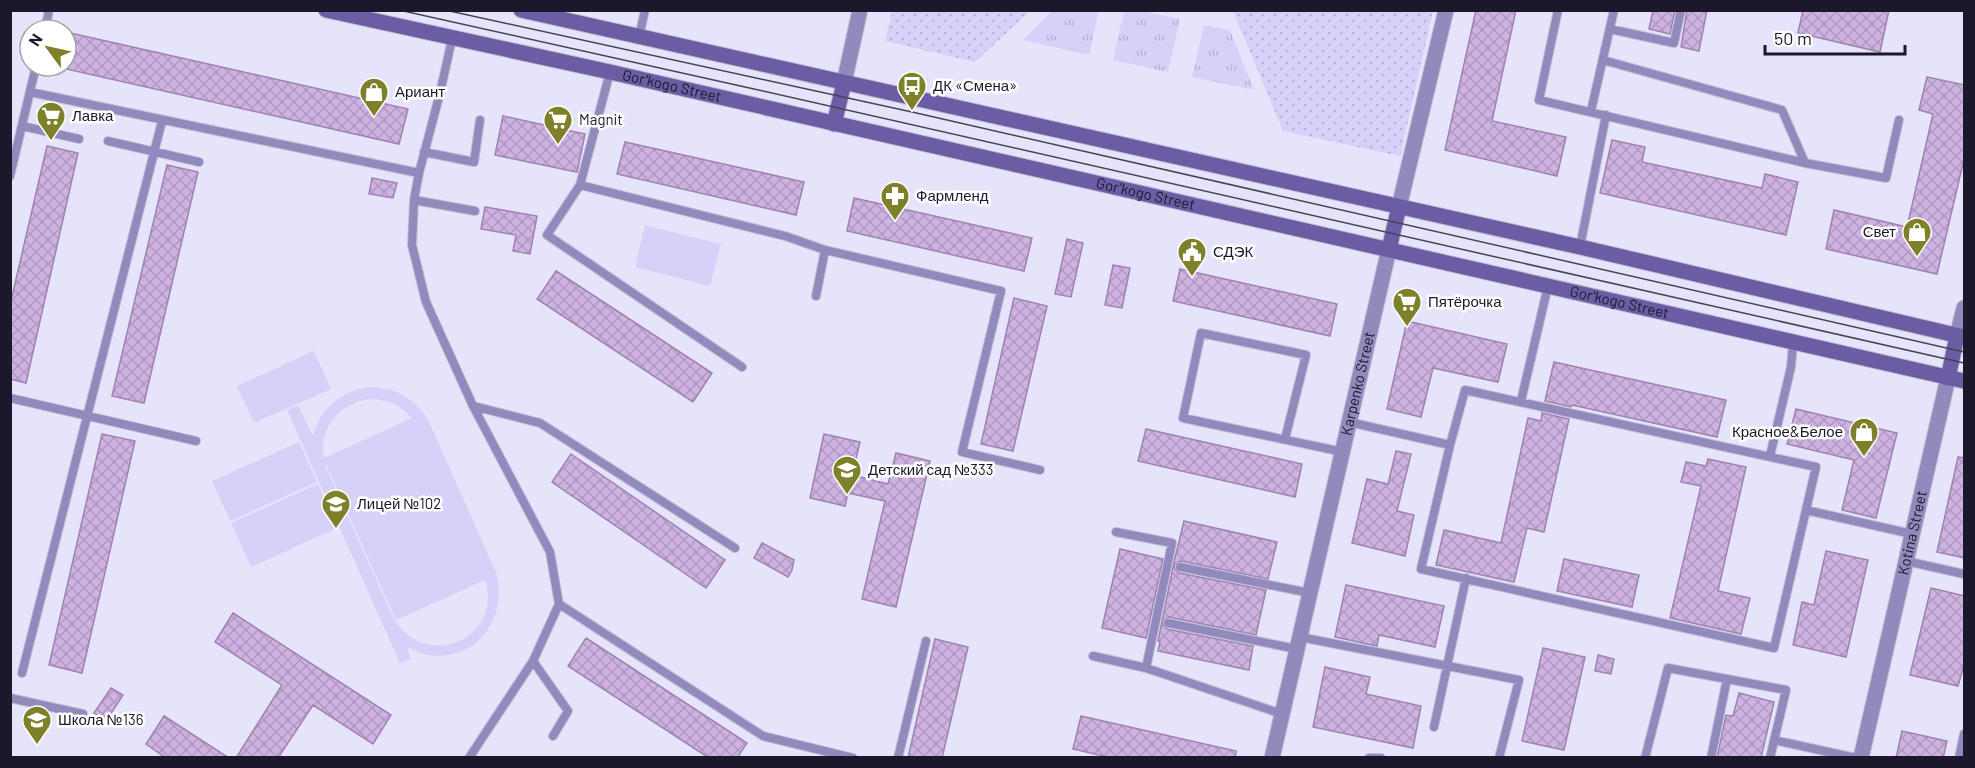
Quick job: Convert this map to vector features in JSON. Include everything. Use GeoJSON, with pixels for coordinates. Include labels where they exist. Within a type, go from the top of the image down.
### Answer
{"type":"FeatureCollection","features":[{"type":"Feature","properties":{"kind":"main road","name":"Gor'kogo Street"},"geometry":{"type":"LineString","coordinates":[[326,10],[610,72],[1965,381]]}},
{"type":"Feature","properties":{"kind":"main road"},"geometry":{"type":"LineString","coordinates":[[521,10],[1580,247],[1961,337]]}},
{"type":"Feature","properties":{"kind":"main road"},"geometry":{"type":"LineString","coordinates":[[834,124],[844,83]]}},
{"type":"Feature","properties":{"kind":"main road","name":"Karpenko Street"},"geometry":{"type":"LineString","coordinates":[[1389,249],[1399,207]]}},
{"type":"Feature","properties":{"kind":"main road","name":"Kotina Street"},"geometry":{"type":"LineString","coordinates":[[1948,378],[1961,337]]}},
{"type":"Feature","properties":{"kind":"street"},"geometry":{"type":"LineString","coordinates":[[844,83],[860,10]]}},
{"type":"Feature","properties":{"kind":"street","name":"Karpenko Street"},"geometry":{"type":"LineString","coordinates":[[1399,207],[1446,10]]}},
{"type":"Feature","properties":{"kind":"street","name":"Karpenko Street"},"geometry":{"type":"LineString","coordinates":[[1272,758],[1389,249]]}},
{"type":"Feature","properties":{"kind":"street","name":"Kotina Street"},"geometry":{"type":"LineString","coordinates":[[1961,337],[1965,308]]}},
{"type":"Feature","properties":{"kind":"street","name":"Kotina Street"},"geometry":{"type":"LineString","coordinates":[[1859,758],[1948,378]]}},
{"type":"Feature","properties":{"kind":"lane"},"geometry":{"type":"LineString","coordinates":[[639,37],[645,10]]}},
{"type":"Feature","properties":{"kind":"lane"},"geometry":{"type":"LineString","coordinates":[[1558,10],[1539,99],[1804,163],[1886,178],[1899,120]]}},
{"type":"Feature","properties":{"kind":"lane"},"geometry":{"type":"LineString","coordinates":[[1591,111],[1614,10]]}},
{"type":"Feature","properties":{"kind":"lane"},"geometry":{"type":"LineString","coordinates":[[1610,29],[1674,43],[1681,10]]}},
{"type":"Feature","properties":{"kind":"lane"},"geometry":{"type":"LineString","coordinates":[[452,39],[418,173],[412,245],[426,302],[473,406],[550,552],[559,604],[533,661],[469,758]]}},
{"type":"Feature","properties":{"kind":"lane"},"geometry":{"type":"LineString","coordinates":[[1603,60],[1782,110],[1804,163]]}},
{"type":"Feature","properties":{"kind":"lane"},"geometry":{"type":"LineString","coordinates":[[610,72],[580,185],[548,235],[742,367]]}},
{"type":"Feature","properties":{"kind":"lane"},"geometry":{"type":"LineString","coordinates":[[10,176],[33,78]]}},
{"type":"Feature","properties":{"kind":"lane"},"geometry":{"type":"LineString","coordinates":[[30,92],[418,173]]}},
{"type":"Feature","properties":{"kind":"lane"},"geometry":{"type":"LineString","coordinates":[[1580,247],[1606,115]]}},
{"type":"Feature","properties":{"kind":"lane"},"geometry":{"type":"LineString","coordinates":[[424,152],[474,162],[480,120]]}},
{"type":"Feature","properties":{"kind":"lane"},"geometry":{"type":"LineString","coordinates":[[22,673],[162,121]]}},
{"type":"Feature","properties":{"kind":"lane"},"geometry":{"type":"LineString","coordinates":[[22,126],[79,139]]}},
{"type":"Feature","properties":{"kind":"lane"},"geometry":{"type":"LineString","coordinates":[[10,134],[19,140]]}},
{"type":"Feature","properties":{"kind":"lane"},"geometry":{"type":"LineString","coordinates":[[108,141],[200,162]]}},
{"type":"Feature","properties":{"kind":"lane"},"geometry":{"type":"LineString","coordinates":[[580,185],[785,236],[825,250],[1001,291],[962,452],[1040,470]]}},
{"type":"Feature","properties":{"kind":"lane"},"geometry":{"type":"LineString","coordinates":[[414,200],[475,211]]}},
{"type":"Feature","properties":{"kind":"lane"},"geometry":{"type":"LineString","coordinates":[[816,297],[825,250]]}},
{"type":"Feature","properties":{"kind":"lane"},"geometry":{"type":"LineString","coordinates":[[1521,401],[1549,285]]}},
{"type":"Feature","properties":{"kind":"lane"},"geometry":{"type":"LineString","coordinates":[[1285,439],[1306,355],[1201,333],[1183,418],[1343,452]]}},
{"type":"Feature","properties":{"kind":"lane"},"geometry":{"type":"LineString","coordinates":[[1770,456],[1791,367],[1793,343]]}},
{"type":"Feature","properties":{"kind":"lane"},"geometry":{"type":"LineString","coordinates":[[1465,390],[1816,467],[1774,648],[1421,569],[1450,445],[1465,390]]}},
{"type":"Feature","properties":{"kind":"lane"},"geometry":{"type":"LineString","coordinates":[[10,398],[196,441]]}},
{"type":"Feature","properties":{"kind":"lane"},"geometry":{"type":"LineString","coordinates":[[473,406],[540,423],[735,548]]}},
{"type":"Feature","properties":{"kind":"lane"},"geometry":{"type":"LineString","coordinates":[[1349,422],[1450,445]]}},
{"type":"Feature","properties":{"kind":"lane"},"geometry":{"type":"LineString","coordinates":[[1806,510],[1912,534]]}},
{"type":"Feature","properties":{"kind":"lane"},"geometry":{"type":"LineString","coordinates":[[1116,532],[1172,543],[1146,668]]}},
{"type":"Feature","properties":{"kind":"lane"},"geometry":{"type":"LineString","coordinates":[[1906,561],[1965,573]]}},
{"type":"Feature","properties":{"kind":"lane"},"geometry":{"type":"LineString","coordinates":[[1180,567],[1311,593]]}},
{"type":"Feature","properties":{"kind":"lane"},"geometry":{"type":"LineString","coordinates":[[1434,727],[1466,578]]}},
{"type":"Feature","properties":{"kind":"lane"},"geometry":{"type":"LineString","coordinates":[[559,604],[763,736],[853,758]]}},
{"type":"Feature","properties":{"kind":"lane"},"geometry":{"type":"LineString","coordinates":[[1168,623],[1448,665],[1519,680],[1499,758]]}},
{"type":"Feature","properties":{"kind":"lane"},"geometry":{"type":"LineString","coordinates":[[898,758],[926,641]]}},
{"type":"Feature","properties":{"kind":"lane"},"geometry":{"type":"LineString","coordinates":[[1093,656],[1146,668],[1282,714]]}},
{"type":"Feature","properties":{"kind":"lane"},"geometry":{"type":"LineString","coordinates":[[533,661],[568,711],[553,736]]}},
{"type":"Feature","properties":{"kind":"lane"},"geometry":{"type":"LineString","coordinates":[[1645,758],[1668,668],[1786,690],[1770,758]]}},
{"type":"Feature","properties":{"kind":"lane"},"geometry":{"type":"LineString","coordinates":[[1711,758],[1727,679]]}},
{"type":"Feature","properties":{"kind":"lane"},"geometry":{"type":"LineString","coordinates":[[10,698],[83,714]]}},
{"type":"Feature","properties":{"kind":"lane"},"geometry":{"type":"LineString","coordinates":[[1959,758],[1965,735]]}},
{"type":"Feature","properties":{"kind":"lane"},"geometry":{"type":"LineString","coordinates":[[1774,740],[1859,758]]}},
{"type":"Feature","properties":{"kind":"lane"},"geometry":{"type":"LineString","coordinates":[[1369,758],[1381,758]]}},
{"type":"Feature","properties":{"kind":"green space"},"geometry":{"type":"Polygon","coordinates":[[[892,10],[1030,11],[975,62],[885,41],[892,10]]]}},
{"type":"Feature","properties":{"kind":"green space"},"geometry":{"type":"Polygon","coordinates":[[[1053,10],[1099,11],[1089,55],[1023,40],[1053,10]]]}},
{"type":"Feature","properties":{"kind":"green space"},"geometry":{"type":"Polygon","coordinates":[[[1124,11],[1141,11],[1180,19],[1168,72],[1113,60],[1124,11]]]}},
{"type":"Feature","properties":{"kind":"green space"},"geometry":{"type":"Polygon","coordinates":[[[1233,11],[1433,11],[1400,156],[1283,131],[1233,11]]]}},
{"type":"Feature","properties":{"kind":"green space"},"geometry":{"type":"Polygon","coordinates":[[[1204,25],[1230,30],[1254,90],[1192,77],[1204,25]]]}},
{"type":"Feature","properties":{"kind":"green space"},"geometry":{"type":"Polygon","coordinates":[[[645,225],[721,244],[710,286],[635,267],[645,225]]]}},
{"type":"Feature","properties":{"kind":"green space"},"geometry":{"type":"Polygon","coordinates":[[[314,351],[331,389],[254,423],[237,386],[314,351]]]}},
{"type":"Feature","properties":{"kind":"green space"},"geometry":{"type":"Polygon","coordinates":[[[367,387],[388,389],[405,396],[420,409],[431,426],[496,572],[499,592],[496,611],[489,628],[463,651],[446,655],[427,654],[407,647],[411,659],[400,663],[287,410],[298,405],[313,436],[326,410],[340,398],[367,387]],[[368,399],[348,406],[333,419],[324,437],[324,458],[412,418],[392,403],[368,399]],[[325,462],[392,615],[405,633],[421,643],[439,645],[456,642],[472,633],[483,619],[488,601],[485,580],[396,620],[325,462]]]}},
{"type":"Feature","properties":{"kind":"green space"},"geometry":{"type":"Polygon","coordinates":[[[299,442],[317,482],[230,521],[212,481],[299,442]]]}},
{"type":"Feature","properties":{"kind":"green space"},"geometry":{"type":"Polygon","coordinates":[[[318,484],[337,528],[251,567],[231,523],[318,484]]]}},
{"type":"Feature","properties":{"kind":"building"},"geometry":{"type":"Polygon","coordinates":[[[1476,10],[1516,10],[1492,121],[1566,137],[1557,176],[1445,150],[1476,10]]]}},
{"type":"Feature","properties":{"kind":"building"},"geometry":{"type":"Polygon","coordinates":[[[1653,10],[1675,10],[1670,34],[1649,29],[1653,10]]]}},
{"type":"Feature","properties":{"kind":"building"},"geometry":{"type":"Polygon","coordinates":[[[1687,10],[1707,10],[1699,51],[1681,47],[1687,10]]]}},
{"type":"Feature","properties":{"kind":"building"},"geometry":{"type":"Polygon","coordinates":[[[1803,10],[1889,10],[1880,52],[1798,33],[1803,10]]]}},
{"type":"Feature","properties":{"kind":"building"},"geometry":{"type":"Polygon","coordinates":[[[78,35],[408,109],[399,144],[78,72],[78,35]]]}},
{"type":"Feature","properties":{"kind":"building"},"geometry":{"type":"Polygon","coordinates":[[[1927,77],[1965,85],[1965,155],[1937,274],[1826,249],[1834,210],[1907,227],[1933,114],[1919,110],[1927,77]]]}},
{"type":"Feature","properties":{"kind":"building"},"geometry":{"type":"Polygon","coordinates":[[[503,116],[585,134],[577,172],[495,155],[503,116]]]}},
{"type":"Feature","properties":{"kind":"building"},"geometry":{"type":"Polygon","coordinates":[[[1612,140],[1645,147],[1642,162],[1762,188],[1765,174],[1798,182],[1786,235],[1600,193],[1612,140]]]}},
{"type":"Feature","properties":{"kind":"building"},"geometry":{"type":"Polygon","coordinates":[[[625,142],[804,182],[796,215],[617,174],[625,142]]]}},
{"type":"Feature","properties":{"kind":"building"},"geometry":{"type":"Polygon","coordinates":[[[47,146],[78,153],[26,383],[10,379],[10,305],[47,146]]]}},
{"type":"Feature","properties":{"kind":"building"},"geometry":{"type":"Polygon","coordinates":[[[167,165],[198,172],[144,403],[112,396],[167,165]]]}},
{"type":"Feature","properties":{"kind":"building"},"geometry":{"type":"Polygon","coordinates":[[[372,178],[397,183],[393,198],[369,194],[372,178]]]}},
{"type":"Feature","properties":{"kind":"building"},"geometry":{"type":"Polygon","coordinates":[[[854,198],[1032,238],[1024,271],[847,231],[854,198]]]}},
{"type":"Feature","properties":{"kind":"building"},"geometry":{"type":"Polygon","coordinates":[[[485,207],[537,216],[530,254],[513,251],[516,235],[481,229],[485,207]]]}},
{"type":"Feature","properties":{"kind":"building"},"geometry":{"type":"Polygon","coordinates":[[[1067,239],[1083,243],[1071,297],[1055,294],[1067,239]]]}},
{"type":"Feature","properties":{"kind":"building"},"geometry":{"type":"Polygon","coordinates":[[[1113,265],[1130,268],[1122,308],[1105,305],[1113,265]]]}},
{"type":"Feature","properties":{"kind":"building"},"geometry":{"type":"Polygon","coordinates":[[[1180,269],[1337,304],[1330,336],[1173,301],[1180,269]]]}},
{"type":"Feature","properties":{"kind":"building"},"geometry":{"type":"Polygon","coordinates":[[[556,271],[712,373],[693,402],[537,299],[556,271]]]}},
{"type":"Feature","properties":{"kind":"building"},"geometry":{"type":"Polygon","coordinates":[[[1014,298],[1047,306],[1013,451],[981,444],[1014,298]]]}},
{"type":"Feature","properties":{"kind":"building"},"geometry":{"type":"Polygon","coordinates":[[[1407,321],[1507,344],[1498,382],[1433,368],[1421,417],[1387,409],[1407,321]]]}},
{"type":"Feature","properties":{"kind":"building"},"geometry":{"type":"Polygon","coordinates":[[[1554,362],[1726,400],[1717,437],[1545,401],[1554,362]]]}},
{"type":"Feature","properties":{"kind":"building"},"geometry":{"type":"Polygon","coordinates":[[[1796,409],[1897,433],[1876,518],[1842,510],[1854,460],[1787,444],[1796,409]]]}},
{"type":"Feature","properties":{"kind":"building"},"geometry":{"type":"Polygon","coordinates":[[[1542,413],[1569,419],[1544,532],[1527,528],[1514,582],[1436,565],[1444,530],[1501,543],[1528,418],[1541,421],[1542,413]]]}},
{"type":"Feature","properties":{"kind":"building"},"geometry":{"type":"Polygon","coordinates":[[[1146,429],[1302,464],[1295,497],[1138,461],[1146,429]]]}},
{"type":"Feature","properties":{"kind":"building"},"geometry":{"type":"Polygon","coordinates":[[[102,434],[135,441],[82,673],[49,665],[102,434]]]}},
{"type":"Feature","properties":{"kind":"building"},"geometry":{"type":"Polygon","coordinates":[[[824,434],[860,442],[852,475],[888,484],[896,453],[930,461],[896,607],[862,599],[885,501],[848,493],[845,506],[810,498],[824,434]]]}},
{"type":"Feature","properties":{"kind":"building"},"geometry":{"type":"Polygon","coordinates":[[[1396,451],[1411,454],[1397,511],[1414,515],[1405,556],[1352,543],[1367,479],[1388,484],[1396,451]]]}},
{"type":"Feature","properties":{"kind":"building"},"geometry":{"type":"Polygon","coordinates":[[[571,454],[725,560],[706,588],[552,482],[571,454]]]}},
{"type":"Feature","properties":{"kind":"building"},"geometry":{"type":"Polygon","coordinates":[[[1958,457],[1965,458],[1965,558],[1937,552],[1958,457]]]}},
{"type":"Feature","properties":{"kind":"building"},"geometry":{"type":"Polygon","coordinates":[[[1708,459],[1746,467],[1718,591],[1750,598],[1741,634],[1670,618],[1701,486],[1681,482],[1686,462],[1706,466],[1708,459]]]}},
{"type":"Feature","properties":{"kind":"building"},"geometry":{"type":"Polygon","coordinates":[[[1184,521],[1277,542],[1268,579],[1181,561],[1174,565],[1179,573],[1266,590],[1256,635],[1169,617],[1162,621],[1174,562],[1184,521]]]}},
{"type":"Feature","properties":{"kind":"building"},"geometry":{"type":"Polygon","coordinates":[[[762,543],[794,560],[788,577],[754,558],[762,543]]]}},
{"type":"Feature","properties":{"kind":"building"},"geometry":{"type":"Polygon","coordinates":[[[1120,549],[1163,559],[1146,638],[1102,628],[1120,549]]]}},
{"type":"Feature","properties":{"kind":"building"},"geometry":{"type":"Polygon","coordinates":[[[1826,551],[1868,560],[1846,657],[1793,645],[1802,602],[1814,605],[1826,551]]]}},
{"type":"Feature","properties":{"kind":"building"},"geometry":{"type":"Polygon","coordinates":[[[1564,559],[1639,575],[1632,607],[1557,591],[1564,559]]]}},
{"type":"Feature","properties":{"kind":"building"},"geometry":{"type":"Polygon","coordinates":[[[1346,585],[1444,606],[1435,647],[1379,635],[1377,646],[1335,637],[1346,585]]]}},
{"type":"Feature","properties":{"kind":"building"},"geometry":{"type":"Polygon","coordinates":[[[1931,588],[1965,596],[1965,661],[1958,686],[1910,675],[1931,588]]]}},
{"type":"Feature","properties":{"kind":"building"},"geometry":{"type":"Polygon","coordinates":[[[233,613],[391,715],[373,744],[313,705],[278,758],[236,758],[282,685],[215,642],[233,613]]]}},
{"type":"Feature","properties":{"kind":"building"},"geometry":{"type":"Polygon","coordinates":[[[1162,621],[1167,629],[1253,646],[1249,670],[1158,651],[1162,621]]]}},
{"type":"Feature","properties":{"kind":"building"},"geometry":{"type":"Polygon","coordinates":[[[586,638],[747,743],[737,758],[709,758],[568,666],[586,638]]]}},
{"type":"Feature","properties":{"kind":"building"},"geometry":{"type":"Polygon","coordinates":[[[935,639],[968,647],[942,758],[908,758],[935,639]]]}},
{"type":"Feature","properties":{"kind":"building"},"geometry":{"type":"Polygon","coordinates":[[[1543,648],[1585,657],[1564,750],[1522,741],[1543,648]]]}},
{"type":"Feature","properties":{"kind":"building"},"geometry":{"type":"Polygon","coordinates":[[[1598,655],[1614,659],[1611,674],[1595,671],[1598,655]]]}},
{"type":"Feature","properties":{"kind":"building"},"geometry":{"type":"Polygon","coordinates":[[[1325,667],[1370,677],[1366,694],[1421,706],[1413,748],[1313,727],[1325,667]]]}},
{"type":"Feature","properties":{"kind":"building"},"geometry":{"type":"Polygon","coordinates":[[[111,688],[123,695],[106,721],[94,713],[111,688]]]}},
{"type":"Feature","properties":{"kind":"building"},"geometry":{"type":"Polygon","coordinates":[[[1739,693],[1774,702],[1761,758],[1717,758],[1726,715],[1733,716],[1739,693]]]}},
{"type":"Feature","properties":{"kind":"building"},"geometry":{"type":"Polygon","coordinates":[[[164,716],[229,758],[166,758],[146,744],[164,716]]]}},
{"type":"Feature","properties":{"kind":"building"},"geometry":{"type":"Polygon","coordinates":[[[1081,716],[1236,751],[1235,758],[1112,758],[1073,749],[1081,716]]]}},
{"type":"Feature","properties":{"kind":"building"},"geometry":{"type":"Polygon","coordinates":[[[1902,731],[1947,741],[1943,758],[1896,758],[1902,731]]]}},
{"type":"Feature","properties":{"kind":"tram line"},"geometry":{"type":"LineString","coordinates":[[399,10],[1964,363]]}},
{"type":"Feature","properties":{"kind":"tram line"},"geometry":{"type":"LineString","coordinates":[[445,10],[912,112],[1964,352]]}},
{"type":"Feature","properties":{"kind":"place","name":"ДК «Смена»"},"geometry":{"type":"Point","coordinates":[912,112]}},
{"type":"Feature","properties":{"kind":"place","name":"Ариант"},"geometry":{"type":"Point","coordinates":[374,118]}},
{"type":"Feature","properties":{"kind":"place","name":"Лавка"},"geometry":{"type":"Point","coordinates":[51,142]}},
{"type":"Feature","properties":{"kind":"place","name":"Magnit"},"geometry":{"type":"Point","coordinates":[558,146]}},
{"type":"Feature","properties":{"kind":"place","name":"Фармленд"},"geometry":{"type":"Point","coordinates":[895,222]}},
{"type":"Feature","properties":{"kind":"place","name":"Свет"},"geometry":{"type":"Point","coordinates":[1917,258]}},
{"type":"Feature","properties":{"kind":"place","name":"СДЭК"},"geometry":{"type":"Point","coordinates":[1192,278]}},
{"type":"Feature","properties":{"kind":"place","name":"Пятёрочка"},"geometry":{"type":"Point","coordinates":[1407,328]}},
{"type":"Feature","properties":{"kind":"place","name":"Красное&Белое"},"geometry":{"type":"Point","coordinates":[1864,458]}},
{"type":"Feature","properties":{"kind":"place","name":"Детский сад №333"},"geometry":{"type":"Point","coordinates":[847,496]}},
{"type":"Feature","properties":{"kind":"place","name":"Лицей №102"},"geometry":{"type":"Point","coordinates":[336,530]}},
{"type":"Feature","properties":{"kind":"place","name":"Школа №136"},"geometry":{"type":"Point","coordinates":[37,746]}}]}
